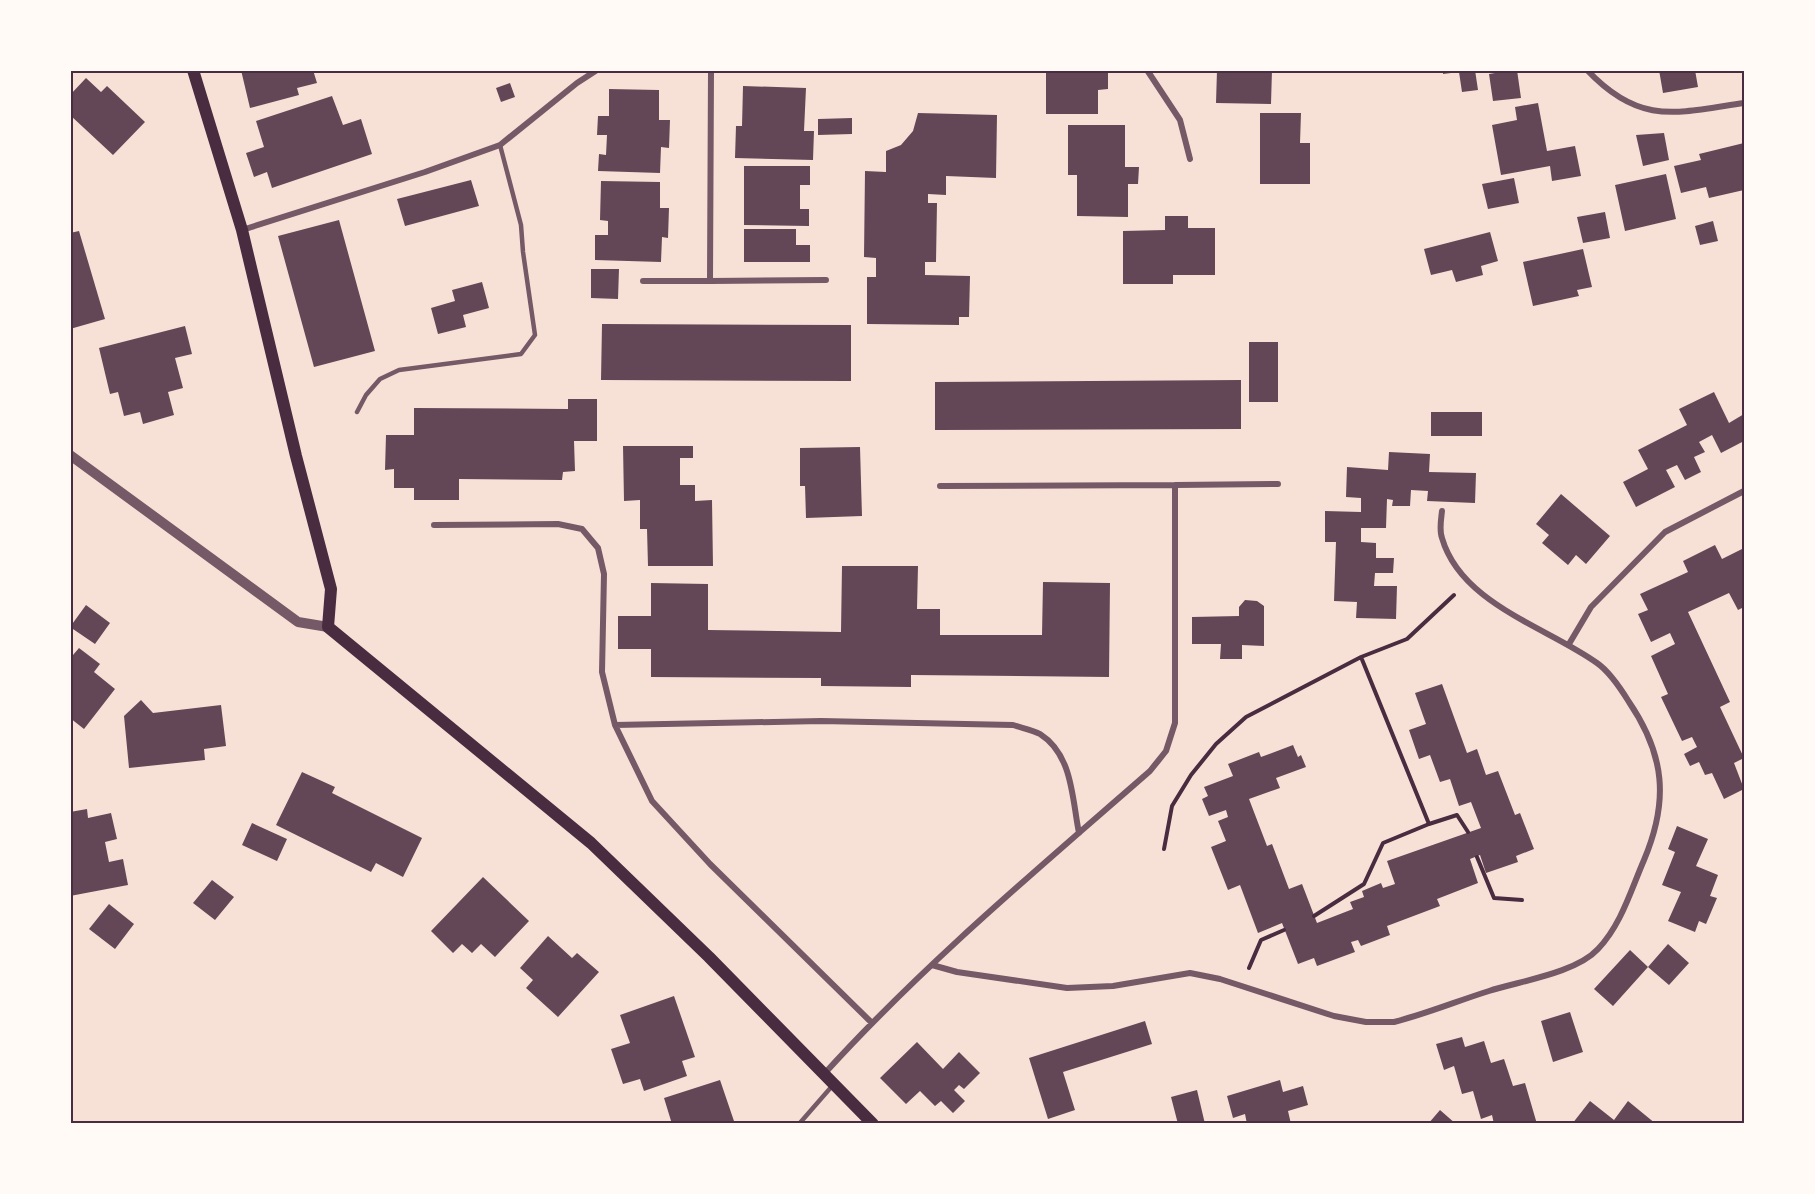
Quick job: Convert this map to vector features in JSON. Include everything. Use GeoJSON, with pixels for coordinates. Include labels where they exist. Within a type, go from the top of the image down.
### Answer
{"type":"FeatureCollection","features":[{"type":"Feature","properties":{"kind":"main road"},"geometry":{"type":"LineString","coordinates":[[193,70],[242,230],[296,456],[331,589],[328,627],[591,843],[709,957],[873,1124]]}},
{"type":"Feature","properties":{"kind":"street"},"geometry":{"type":"LineString","coordinates":[[242,230],[425,172],[500,145],[577,83],[597,70]]}},
{"type":"Feature","properties":{"kind":"street"},"geometry":{"type":"LineString","coordinates":[[710,281],[711,70]]}},
{"type":"Feature","properties":{"kind":"street"},"geometry":{"type":"LineString","coordinates":[[1147,70],[1180,120],[1190,159]]}},
{"type":"Feature","properties":{"kind":"street"},"geometry":{"type":"LineString","coordinates":[[1587,70],[1603,87],[1625,102],[1648,111],[1672,113],[1744,103]]}},
{"type":"Feature","properties":{"kind":"street"},"geometry":{"type":"LineString","coordinates":[[644,281],[826,280]]}},
{"type":"Feature","properties":{"kind":"street"},"geometry":{"type":"LineString","coordinates":[[70,455],[298,622],[328,627]]}},
{"type":"Feature","properties":{"kind":"street"},"geometry":{"type":"LineString","coordinates":[[940,486],[1278,484]]}},
{"type":"Feature","properties":{"kind":"street"},"geometry":{"type":"LineString","coordinates":[[825,1073],[932,964],[1150,771],[1166,751],[1175,723],[1175,485]]}},
{"type":"Feature","properties":{"kind":"street"},"geometry":{"type":"LineString","coordinates":[[1569,644],[1591,607],[1665,532],[1744,491]]}},
{"type":"Feature","properties":{"kind":"street"},"geometry":{"type":"LineString","coordinates":[[932,964],[957,972],[1067,988],[1113,986],[1191,973],[1220,979],[1334,1016],[1366,1022],[1394,1022],[1568,968],[1597,951],[1614,930],[1645,856],[1660,810],[1659,774],[1654,747],[1643,722],[1624,693],[1600,665],[1569,644],[1505,610],[1476,588],[1452,563],[1441,536],[1442,511]]}},
{"type":"Feature","properties":{"kind":"street"},"geometry":{"type":"LineString","coordinates":[[434,525],[558,524],[582,529],[598,548],[604,574],[602,672],[615,725],[652,801],[710,864],[872,1023]]}},
{"type":"Feature","properties":{"kind":"street"},"geometry":{"type":"LineString","coordinates":[[615,725],[821,721],[1013,725],[1040,734],[1059,750],[1069,775],[1079,833]]}},
{"type":"Feature","properties":{"kind":"lane"},"geometry":{"type":"LineString","coordinates":[[357,412],[366,395],[380,379],[399,370],[521,354],[535,335],[521,225],[500,145]]}},
{"type":"Feature","properties":{"kind":"lane"},"geometry":{"type":"LineString","coordinates":[[799,1124],[835,1083]]}},
{"type":"Feature","properties":{"kind":"path"},"geometry":{"type":"LineString","coordinates":[[1164,849],[1172,806],[1191,775],[1216,744],[1246,717],[1360,657],[1407,639],[1468,579]]}},
{"type":"Feature","properties":{"kind":"path"},"geometry":{"type":"LineString","coordinates":[[1360,657],[1429,824]]}},
{"type":"Feature","properties":{"kind":"path"},"geometry":{"type":"LineString","coordinates":[[1314,916],[1364,884],[1383,843],[1457,815],[1468,832]]}},
{"type":"Feature","properties":{"kind":"path"},"geometry":{"type":"LineString","coordinates":[[1477,857],[1494,898],[1522,900]]}},
{"type":"Feature","properties":{"kind":"path"},"geometry":{"type":"LineString","coordinates":[[1241,986],[1261,940],[1284,930]]}},
{"type":"Feature","properties":{"kind":"building"},"geometry":{"type":"Polygon","coordinates":[[[241,70],[313,70],[317,83],[297,88],[299,95],[250,108],[241,70]]]}},
{"type":"Feature","properties":{"kind":"building"},"geometry":{"type":"Polygon","coordinates":[[[1046,70],[1108,72],[1108,89],[1098,90],[1098,114],[1046,114],[1046,70]]]}},
{"type":"Feature","properties":{"kind":"building"},"geometry":{"type":"Polygon","coordinates":[[[1217,70],[1272,70],[1271,104],[1216,103],[1217,70]]]}},
{"type":"Feature","properties":{"kind":"building"},"geometry":{"type":"Polygon","coordinates":[[[1443,70],[1475,70],[1478,90],[1462,92],[1459,72],[1443,74],[1443,70]]]}},
{"type":"Feature","properties":{"kind":"building"},"geometry":{"type":"Polygon","coordinates":[[[1517,70],[1521,98],[1493,101],[1489,74],[1517,70]]]}},
{"type":"Feature","properties":{"kind":"building"},"geometry":{"type":"Polygon","coordinates":[[[1659,70],[1695,70],[1698,87],[1663,93],[1659,70]]]}},
{"type":"Feature","properties":{"kind":"building"},"geometry":{"type":"Polygon","coordinates":[[[86,78],[101,92],[107,86],[145,122],[113,155],[70,115],[70,95],[86,78]]]}},
{"type":"Feature","properties":{"kind":"building"},"geometry":{"type":"Polygon","coordinates":[[[510,83],[515,97],[501,102],[496,88],[510,83]]]}},
{"type":"Feature","properties":{"kind":"building"},"geometry":{"type":"Polygon","coordinates":[[[743,86],[806,88],[804,131],[814,131],[813,160],[735,158],[736,126],[742,126],[743,86]]]}},
{"type":"Feature","properties":{"kind":"building"},"geometry":{"type":"Polygon","coordinates":[[[609,89],[659,90],[659,120],[670,120],[669,148],[661,147],[660,173],[598,171],[599,154],[606,155],[607,135],[597,135],[598,116],[609,116],[609,89]]]}},
{"type":"Feature","properties":{"kind":"building"},"geometry":{"type":"Polygon","coordinates":[[[332,96],[343,125],[361,119],[372,154],[272,188],[267,172],[254,177],[246,153],[264,147],[256,121],[332,96]]]}},
{"type":"Feature","properties":{"kind":"building"},"geometry":{"type":"Polygon","coordinates":[[[1538,103],[1547,151],[1575,146],[1581,176],[1552,181],[1550,166],[1501,175],[1492,125],[1517,120],[1515,107],[1538,103]]]}},
{"type":"Feature","properties":{"kind":"building"},"geometry":{"type":"Polygon","coordinates":[[[918,113],[997,115],[996,178],[946,176],[946,195],[928,194],[928,203],[937,203],[936,262],[925,262],[925,275],[970,276],[969,317],[959,317],[959,325],[867,324],[867,277],[876,277],[876,258],[864,257],[865,171],[886,172],[886,151],[901,145],[913,131],[918,113]]]}},
{"type":"Feature","properties":{"kind":"building"},"geometry":{"type":"Polygon","coordinates":[[[1260,113],[1301,113],[1300,143],[1310,143],[1310,184],[1260,184],[1260,113]]]}},
{"type":"Feature","properties":{"kind":"building"},"geometry":{"type":"Polygon","coordinates":[[[852,118],[852,134],[818,135],[818,119],[852,118]]]}},
{"type":"Feature","properties":{"kind":"building"},"geometry":{"type":"Polygon","coordinates":[[[1068,125],[1125,125],[1125,167],[1139,167],[1138,184],[1128,184],[1128,217],[1077,216],[1077,175],[1068,175],[1068,125]]]}},
{"type":"Feature","properties":{"kind":"building"},"geometry":{"type":"Polygon","coordinates":[[[1664,133],[1669,160],[1643,166],[1636,135],[1664,133]]]}},
{"type":"Feature","properties":{"kind":"building"},"geometry":{"type":"Polygon","coordinates":[[[1744,143],[1744,190],[1709,198],[1706,187],[1681,193],[1674,166],[1701,160],[1699,154],[1744,143]]]}},
{"type":"Feature","properties":{"kind":"building"},"geometry":{"type":"Polygon","coordinates":[[[744,166],[810,166],[810,185],[800,185],[800,209],[809,209],[809,226],[744,225],[744,166]]]}},
{"type":"Feature","properties":{"kind":"building"},"geometry":{"type":"Polygon","coordinates":[[[1666,174],[1676,219],[1625,231],[1615,185],[1666,174]]]}},
{"type":"Feature","properties":{"kind":"building"},"geometry":{"type":"Polygon","coordinates":[[[1514,178],[1519,203],[1488,209],[1482,184],[1514,178]]]}},
{"type":"Feature","properties":{"kind":"building"},"geometry":{"type":"Polygon","coordinates":[[[471,180],[479,206],[405,226],[397,199],[471,180]]]}},
{"type":"Feature","properties":{"kind":"building"},"geometry":{"type":"Polygon","coordinates":[[[601,181],[660,182],[660,208],[669,208],[668,238],[662,237],[661,262],[595,260],[595,235],[608,235],[608,221],[600,220],[601,181]]]}},
{"type":"Feature","properties":{"kind":"building"},"geometry":{"type":"Polygon","coordinates":[[[1605,212],[1610,238],[1583,243],[1577,217],[1605,212]]]}},
{"type":"Feature","properties":{"kind":"building"},"geometry":{"type":"Polygon","coordinates":[[[1165,216],[1188,216],[1188,228],[1215,228],[1215,275],[1173,275],[1173,284],[1123,284],[1123,231],[1165,230],[1165,216]]]}},
{"type":"Feature","properties":{"kind":"building"},"geometry":{"type":"Polygon","coordinates":[[[339,220],[375,351],[314,367],[278,236],[339,220]]]}},
{"type":"Feature","properties":{"kind":"building"},"geometry":{"type":"Polygon","coordinates":[[[1713,221],[1718,241],[1700,245],[1695,226],[1713,221]]]}},
{"type":"Feature","properties":{"kind":"building"},"geometry":{"type":"Polygon","coordinates":[[[744,229],[796,229],[796,245],[810,245],[810,262],[744,262],[744,229]]]}},
{"type":"Feature","properties":{"kind":"building"},"geometry":{"type":"Polygon","coordinates":[[[79,231],[105,319],[70,329],[70,233],[79,231]]]}},
{"type":"Feature","properties":{"kind":"building"},"geometry":{"type":"Polygon","coordinates":[[[1490,232],[1498,261],[1481,266],[1483,275],[1456,282],[1452,270],[1431,275],[1424,249],[1490,232]]]}},
{"type":"Feature","properties":{"kind":"building"},"geometry":{"type":"Polygon","coordinates":[[[1583,249],[1592,287],[1577,290],[1579,296],[1533,306],[1523,262],[1583,249]]]}},
{"type":"Feature","properties":{"kind":"building"},"geometry":{"type":"Polygon","coordinates":[[[591,269],[619,269],[618,299],[591,298],[591,269]]]}},
{"type":"Feature","properties":{"kind":"building"},"geometry":{"type":"Polygon","coordinates":[[[482,282],[489,308],[463,315],[466,327],[438,334],[431,308],[455,301],[452,290],[482,282]]]}},
{"type":"Feature","properties":{"kind":"building"},"geometry":{"type":"Polygon","coordinates":[[[602,324],[851,325],[851,381],[601,380],[602,324]]]}},
{"type":"Feature","properties":{"kind":"building"},"geometry":{"type":"Polygon","coordinates":[[[185,326],[192,354],[175,358],[183,388],[168,392],[174,415],[143,424],[140,412],[124,416],[118,392],[110,394],[99,348],[185,326]]]}},
{"type":"Feature","properties":{"kind":"building"},"geometry":{"type":"Polygon","coordinates":[[[1249,342],[1278,342],[1278,402],[1249,402],[1249,342]]]}},
{"type":"Feature","properties":{"kind":"building"},"geometry":{"type":"Polygon","coordinates":[[[1241,380],[1241,429],[935,430],[935,382],[1241,380]]]}},
{"type":"Feature","properties":{"kind":"building"},"geometry":{"type":"Polygon","coordinates":[[[1714,392],[1729,423],[1744,414],[1744,441],[1721,453],[1712,435],[1699,442],[1705,452],[1694,457],[1701,472],[1685,480],[1677,465],[1666,470],[1675,487],[1636,507],[1623,482],[1648,469],[1638,450],[1687,425],[1679,409],[1714,392]]]}},
{"type":"Feature","properties":{"kind":"building"},"geometry":{"type":"Polygon","coordinates":[[[568,399],[597,399],[597,441],[574,441],[575,471],[563,472],[562,480],[459,479],[459,500],[414,500],[414,488],[394,488],[394,469],[385,470],[386,435],[414,435],[414,408],[568,409],[568,399]]]}},
{"type":"Feature","properties":{"kind":"building"},"geometry":{"type":"Polygon","coordinates":[[[1431,412],[1482,412],[1482,436],[1431,436],[1431,412]]]}},
{"type":"Feature","properties":{"kind":"building"},"geometry":{"type":"Polygon","coordinates":[[[623,446],[693,446],[693,458],[680,458],[680,485],[695,485],[695,501],[712,500],[713,566],[648,566],[647,529],[640,529],[640,500],[624,501],[623,446]]]}},
{"type":"Feature","properties":{"kind":"building"},"geometry":{"type":"Polygon","coordinates":[[[860,447],[862,516],[806,518],[805,486],[800,486],[800,448],[860,447]]]}},
{"type":"Feature","properties":{"kind":"building"},"geometry":{"type":"Polygon","coordinates":[[[1389,452],[1430,454],[1429,472],[1476,473],[1475,503],[1427,501],[1428,491],[1411,490],[1410,506],[1392,506],[1393,500],[1387,499],[1386,528],[1361,528],[1361,542],[1376,543],[1376,558],[1394,558],[1393,573],[1375,573],[1374,586],[1397,586],[1396,619],[1356,618],[1357,602],[1334,601],[1336,542],[1325,542],[1325,511],[1361,512],[1361,498],[1346,497],[1347,467],[1388,470],[1389,452]]]}},
{"type":"Feature","properties":{"kind":"building"},"geometry":{"type":"Polygon","coordinates":[[[1561,494],[1610,536],[1586,564],[1576,555],[1568,565],[1542,543],[1549,535],[1536,524],[1561,494]]]}},
{"type":"Feature","properties":{"kind":"building"},"geometry":{"type":"Polygon","coordinates":[[[1715,545],[1722,559],[1744,548],[1744,607],[1738,610],[1729,593],[1688,612],[1730,702],[1720,707],[1744,758],[1734,763],[1744,789],[1724,799],[1712,773],[1705,775],[1699,762],[1690,766],[1684,754],[1697,747],[1692,737],[1682,741],[1661,697],[1668,694],[1651,656],[1675,644],[1670,633],[1651,642],[1638,614],[1648,610],[1640,594],[1688,572],[1683,561],[1715,545]]]}},
{"type":"Feature","properties":{"kind":"building"},"geometry":{"type":"Polygon","coordinates":[[[842,566],[918,566],[917,609],[940,609],[940,635],[1042,635],[1043,582],[1110,583],[1109,677],[911,675],[911,687],[821,686],[821,678],[651,677],[651,649],[618,649],[618,616],[651,616],[651,583],[708,584],[708,630],[841,632],[842,566]]]}},
{"type":"Feature","properties":{"kind":"building"},"geometry":{"type":"Polygon","coordinates":[[[1245,600],[1257,601],[1264,606],[1264,646],[1242,645],[1242,659],[1220,659],[1221,644],[1192,644],[1192,617],[1239,616],[1239,607],[1245,600]]]}},
{"type":"Feature","properties":{"kind":"building"},"geometry":{"type":"Polygon","coordinates":[[[86,605],[110,623],[95,644],[70,627],[86,605]]]}},
{"type":"Feature","properties":{"kind":"building"},"geometry":{"type":"Polygon","coordinates":[[[79,648],[100,664],[94,672],[115,689],[84,729],[70,718],[70,653],[73,655],[79,648]]]}},
{"type":"Feature","properties":{"kind":"building"},"geometry":{"type":"Polygon","coordinates":[[[1442,684],[1467,753],[1477,749],[1486,775],[1498,771],[1515,815],[1520,813],[1534,849],[1516,856],[1518,862],[1486,873],[1480,855],[1470,859],[1478,883],[1437,899],[1440,906],[1387,926],[1390,935],[1361,946],[1358,940],[1351,942],[1355,952],[1317,966],[1314,958],[1298,964],[1282,923],[1258,933],[1240,885],[1228,890],[1211,847],[1226,841],[1218,821],[1228,817],[1226,810],[1209,816],[1202,799],[1208,796],[1204,787],[1233,776],[1228,764],[1259,752],[1261,757],[1293,745],[1298,757],[1301,755],[1306,767],[1276,778],[1280,788],[1249,799],[1267,846],[1272,844],[1289,889],[1302,884],[1317,923],[1353,909],[1350,902],[1364,897],[1362,891],[1381,883],[1383,888],[1395,884],[1387,861],[1481,828],[1471,802],[1459,806],[1450,779],[1440,782],[1430,755],[1419,759],[1409,730],[1426,724],[1415,693],[1442,684]]]}},
{"type":"Feature","properties":{"kind":"building"},"geometry":{"type":"Polygon","coordinates":[[[141,700],[153,713],[221,705],[226,746],[204,749],[205,760],[129,768],[124,716],[141,700]]]}},
{"type":"Feature","properties":{"kind":"building"},"geometry":{"type":"Polygon","coordinates":[[[302,772],[335,787],[332,793],[422,838],[403,877],[376,863],[371,872],[276,825],[302,772]]]}},
{"type":"Feature","properties":{"kind":"building"},"geometry":{"type":"Polygon","coordinates":[[[87,809],[88,818],[111,813],[117,839],[105,842],[109,862],[123,859],[128,885],[70,896],[70,812],[87,809]]]}},
{"type":"Feature","properties":{"kind":"building"},"geometry":{"type":"Polygon","coordinates":[[[252,823],[287,839],[277,861],[242,845],[252,823]]]}},
{"type":"Feature","properties":{"kind":"building"},"geometry":{"type":"Polygon","coordinates":[[[1677,826],[1708,839],[1696,866],[1718,875],[1710,896],[1717,898],[1706,924],[1699,921],[1695,932],[1668,921],[1681,892],[1662,885],[1675,852],[1668,849],[1677,826]]]}},
{"type":"Feature","properties":{"kind":"building"},"geometry":{"type":"Polygon","coordinates":[[[483,877],[529,921],[495,957],[481,944],[472,953],[462,944],[453,953],[431,931],[483,877]]]}},
{"type":"Feature","properties":{"kind":"building"},"geometry":{"type":"Polygon","coordinates":[[[212,880],[234,897],[215,920],[193,903],[212,880]]]}},
{"type":"Feature","properties":{"kind":"building"},"geometry":{"type":"Polygon","coordinates":[[[109,904],[134,924],[115,949],[89,929],[109,904]]]}},
{"type":"Feature","properties":{"kind":"building"},"geometry":{"type":"Polygon","coordinates":[[[548,936],[572,958],[577,953],[599,972],[558,1017],[526,988],[533,980],[520,968],[548,936]]]}},
{"type":"Feature","properties":{"kind":"building"},"geometry":{"type":"Polygon","coordinates":[[[1668,944],[1689,963],[1669,985],[1648,967],[1668,944]]]}},
{"type":"Feature","properties":{"kind":"building"},"geometry":{"type":"Polygon","coordinates":[[[1630,950],[1648,967],[1613,1006],[1594,989],[1630,950]]]}},
{"type":"Feature","properties":{"kind":"building"},"geometry":{"type":"Polygon","coordinates":[[[674,996],[695,1057],[682,1061],[687,1076],[644,1091],[640,1079],[623,1084],[611,1049],[630,1043],[620,1015],[674,996]]]}},
{"type":"Feature","properties":{"kind":"building"},"geometry":{"type":"Polygon","coordinates":[[[1570,1012],[1583,1052],[1553,1062],[1541,1021],[1570,1012]]]}},
{"type":"Feature","properties":{"kind":"building"},"geometry":{"type":"Polygon","coordinates":[[[1145,1021],[1152,1044],[1063,1072],[1075,1110],[1048,1119],[1029,1058],[1145,1021]]]}},
{"type":"Feature","properties":{"kind":"building"},"geometry":{"type":"Polygon","coordinates":[[[1462,1037],[1465,1047],[1484,1041],[1491,1063],[1504,1059],[1513,1086],[1525,1083],[1537,1124],[1494,1124],[1492,1115],[1481,1119],[1473,1091],[1462,1094],[1454,1066],[1444,1070],[1436,1044],[1462,1037]]]}},
{"type":"Feature","properties":{"kind":"building"},"geometry":{"type":"Polygon","coordinates":[[[917,1042],[943,1069],[959,1052],[980,1073],[964,1089],[959,1085],[954,1090],[965,1101],[953,1113],[941,1101],[935,1106],[920,1091],[906,1104],[880,1078],[917,1042]]]}},
{"type":"Feature","properties":{"kind":"building"},"geometry":{"type":"Polygon","coordinates":[[[720,1080],[735,1124],[672,1124],[664,1098],[720,1080]]]}},
{"type":"Feature","properties":{"kind":"building"},"geometry":{"type":"Polygon","coordinates":[[[1280,1080],[1283,1092],[1303,1086],[1308,1105],[1288,1111],[1291,1124],[1247,1124],[1245,1114],[1233,1118],[1227,1096],[1280,1080]]]}},
{"type":"Feature","properties":{"kind":"building"},"geometry":{"type":"Polygon","coordinates":[[[1197,1090],[1205,1124],[1178,1124],[1171,1097],[1197,1090]]]}},
{"type":"Feature","properties":{"kind":"building"},"geometry":{"type":"Polygon","coordinates":[[[1590,1101],[1614,1120],[1628,1101],[1656,1124],[1572,1124],[1590,1101]]]}},
{"type":"Feature","properties":{"kind":"building"},"geometry":{"type":"Polygon","coordinates":[[[1440,1110],[1456,1124],[1428,1124],[1440,1110]]]}}]}
